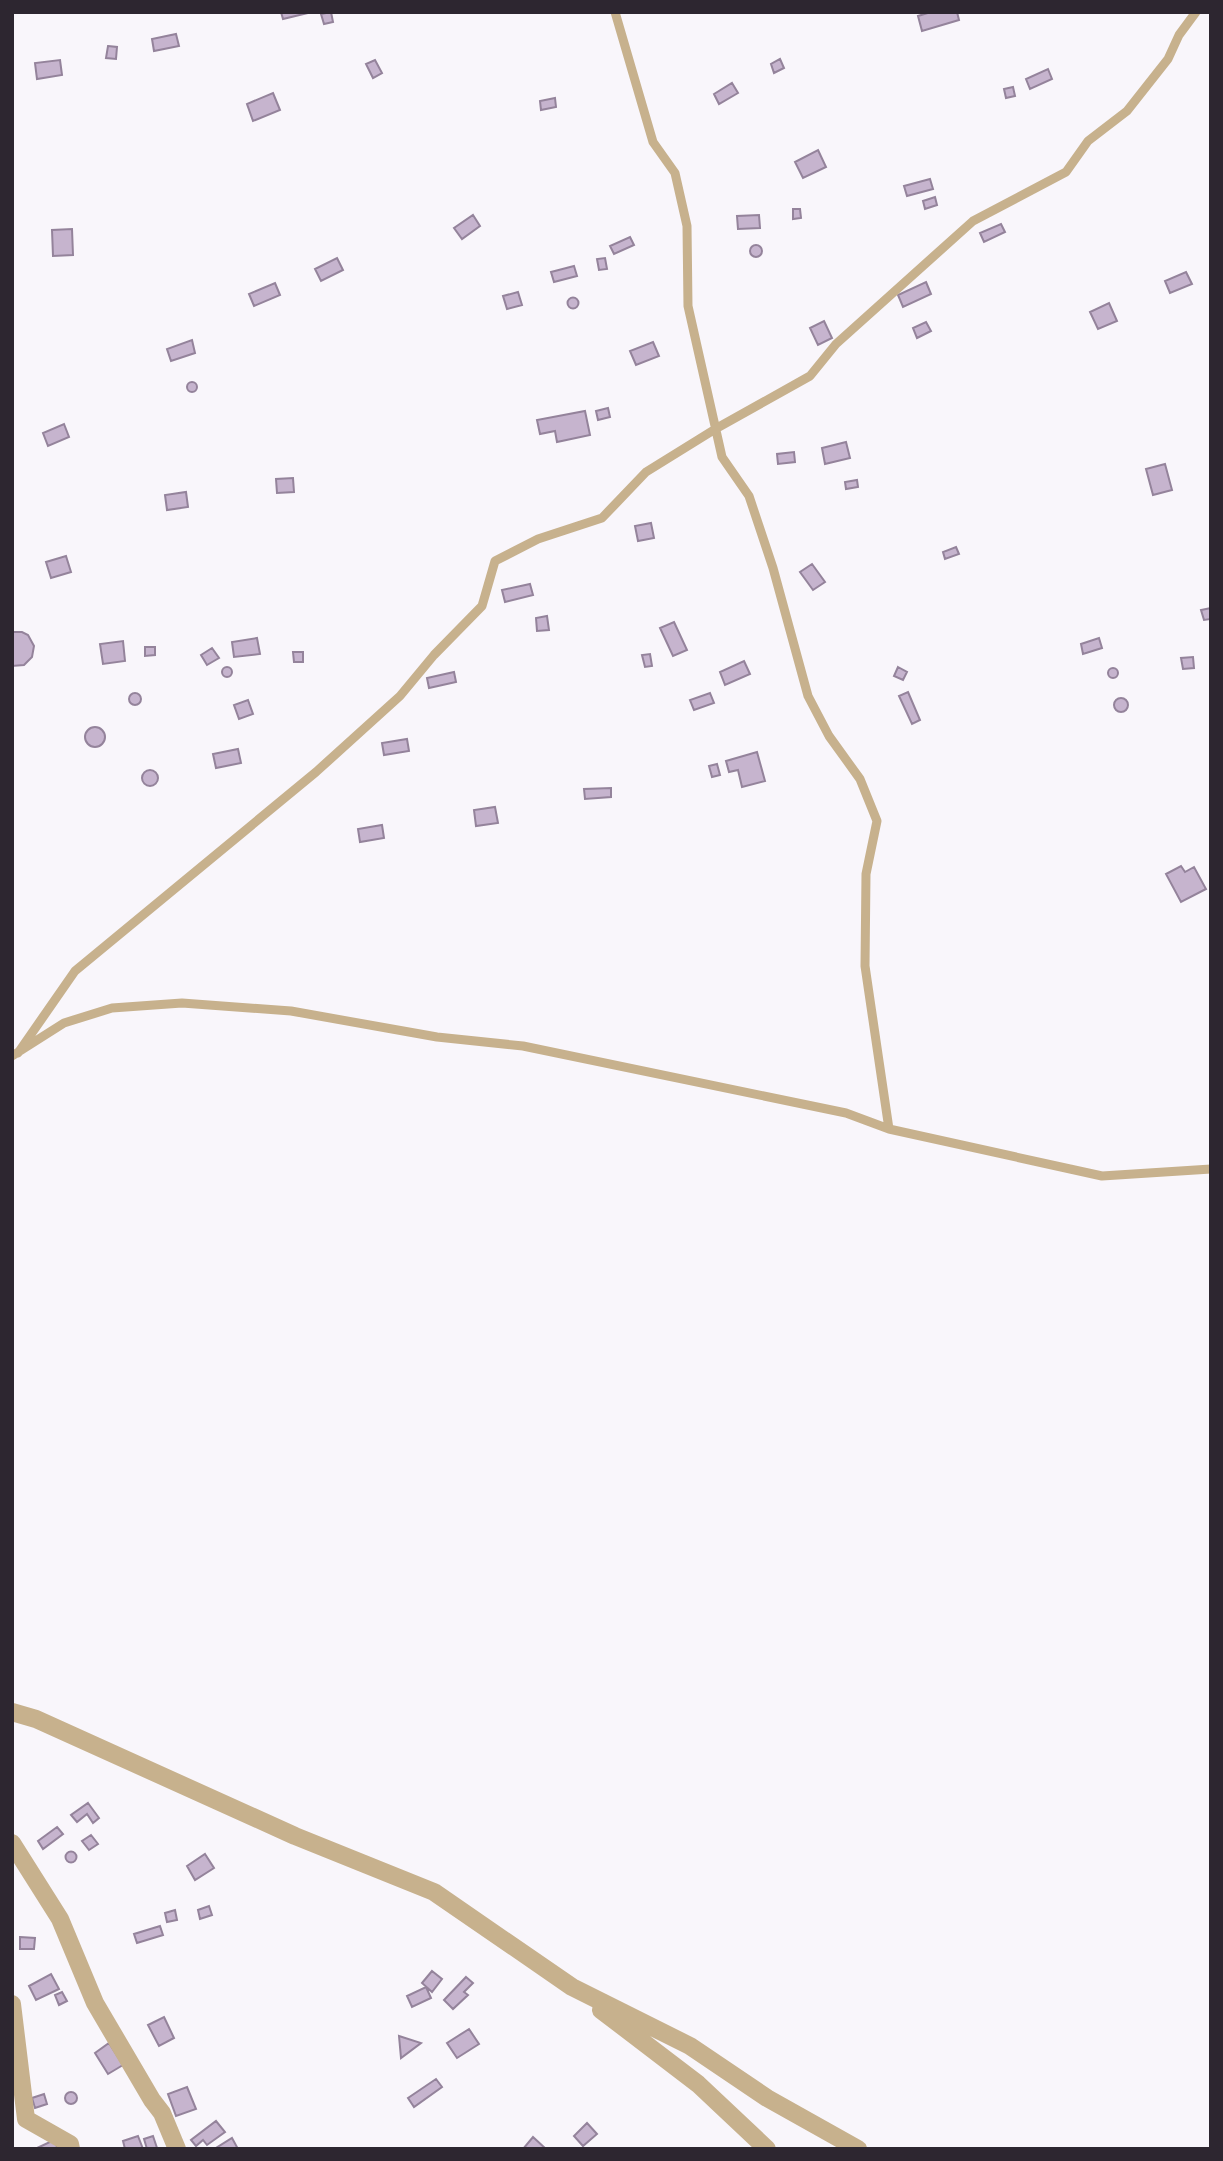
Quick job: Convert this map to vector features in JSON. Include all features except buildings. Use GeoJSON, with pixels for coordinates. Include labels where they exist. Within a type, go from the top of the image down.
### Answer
{"type":"FeatureCollection","features":[{"type":"Feature","properties":{"kind":"street"},"geometry":{"type":"LineString","coordinates":[[12,1712],[36,1719],[295,1836],[434,1892],[572,1987],[698,2084],[767,2149]]}},
{"type":"Feature","properties":{"kind":"street"},"geometry":{"type":"LineString","coordinates":[[12,1843],[60,1919],[95,2003],[162,2113],[177,2149]]}},
{"type":"Feature","properties":{"kind":"street"},"geometry":{"type":"LineString","coordinates":[[572,1987],[690,2046],[767,2098],[858,2149]]}},
{"type":"Feature","properties":{"kind":"street"},"geometry":{"type":"LineString","coordinates":[[12,2004],[26,2119],[70,2144],[71,2149]]}},
{"type":"Feature","properties":{"kind":"lane"},"geometry":{"type":"LineString","coordinates":[[614,12],[653,142],[675,173],[687,226],[688,306],[722,457],[749,496],[773,568],[808,696],[829,736],[860,779],[877,821],[866,874],[865,966],[888,1129]]}},
{"type":"Feature","properties":{"kind":"lane"},"geometry":{"type":"LineString","coordinates":[[15,1054],[75,971],[316,772],[400,696],[434,655],[482,606],[495,561],[538,539],[602,518],[646,472],[717,428],[810,376],[836,344],[973,221],[1066,172],[1088,141],[1127,111],[1168,59],[1179,35],[1196,12]]}},
{"type":"Feature","properties":{"kind":"lane"},"geometry":{"type":"LineString","coordinates":[[15,1054],[64,1023],[112,1008],[182,1003],[291,1011],[437,1037],[523,1046],[846,1113],[888,1129],[1102,1175],[1211,1169]]}}]}
